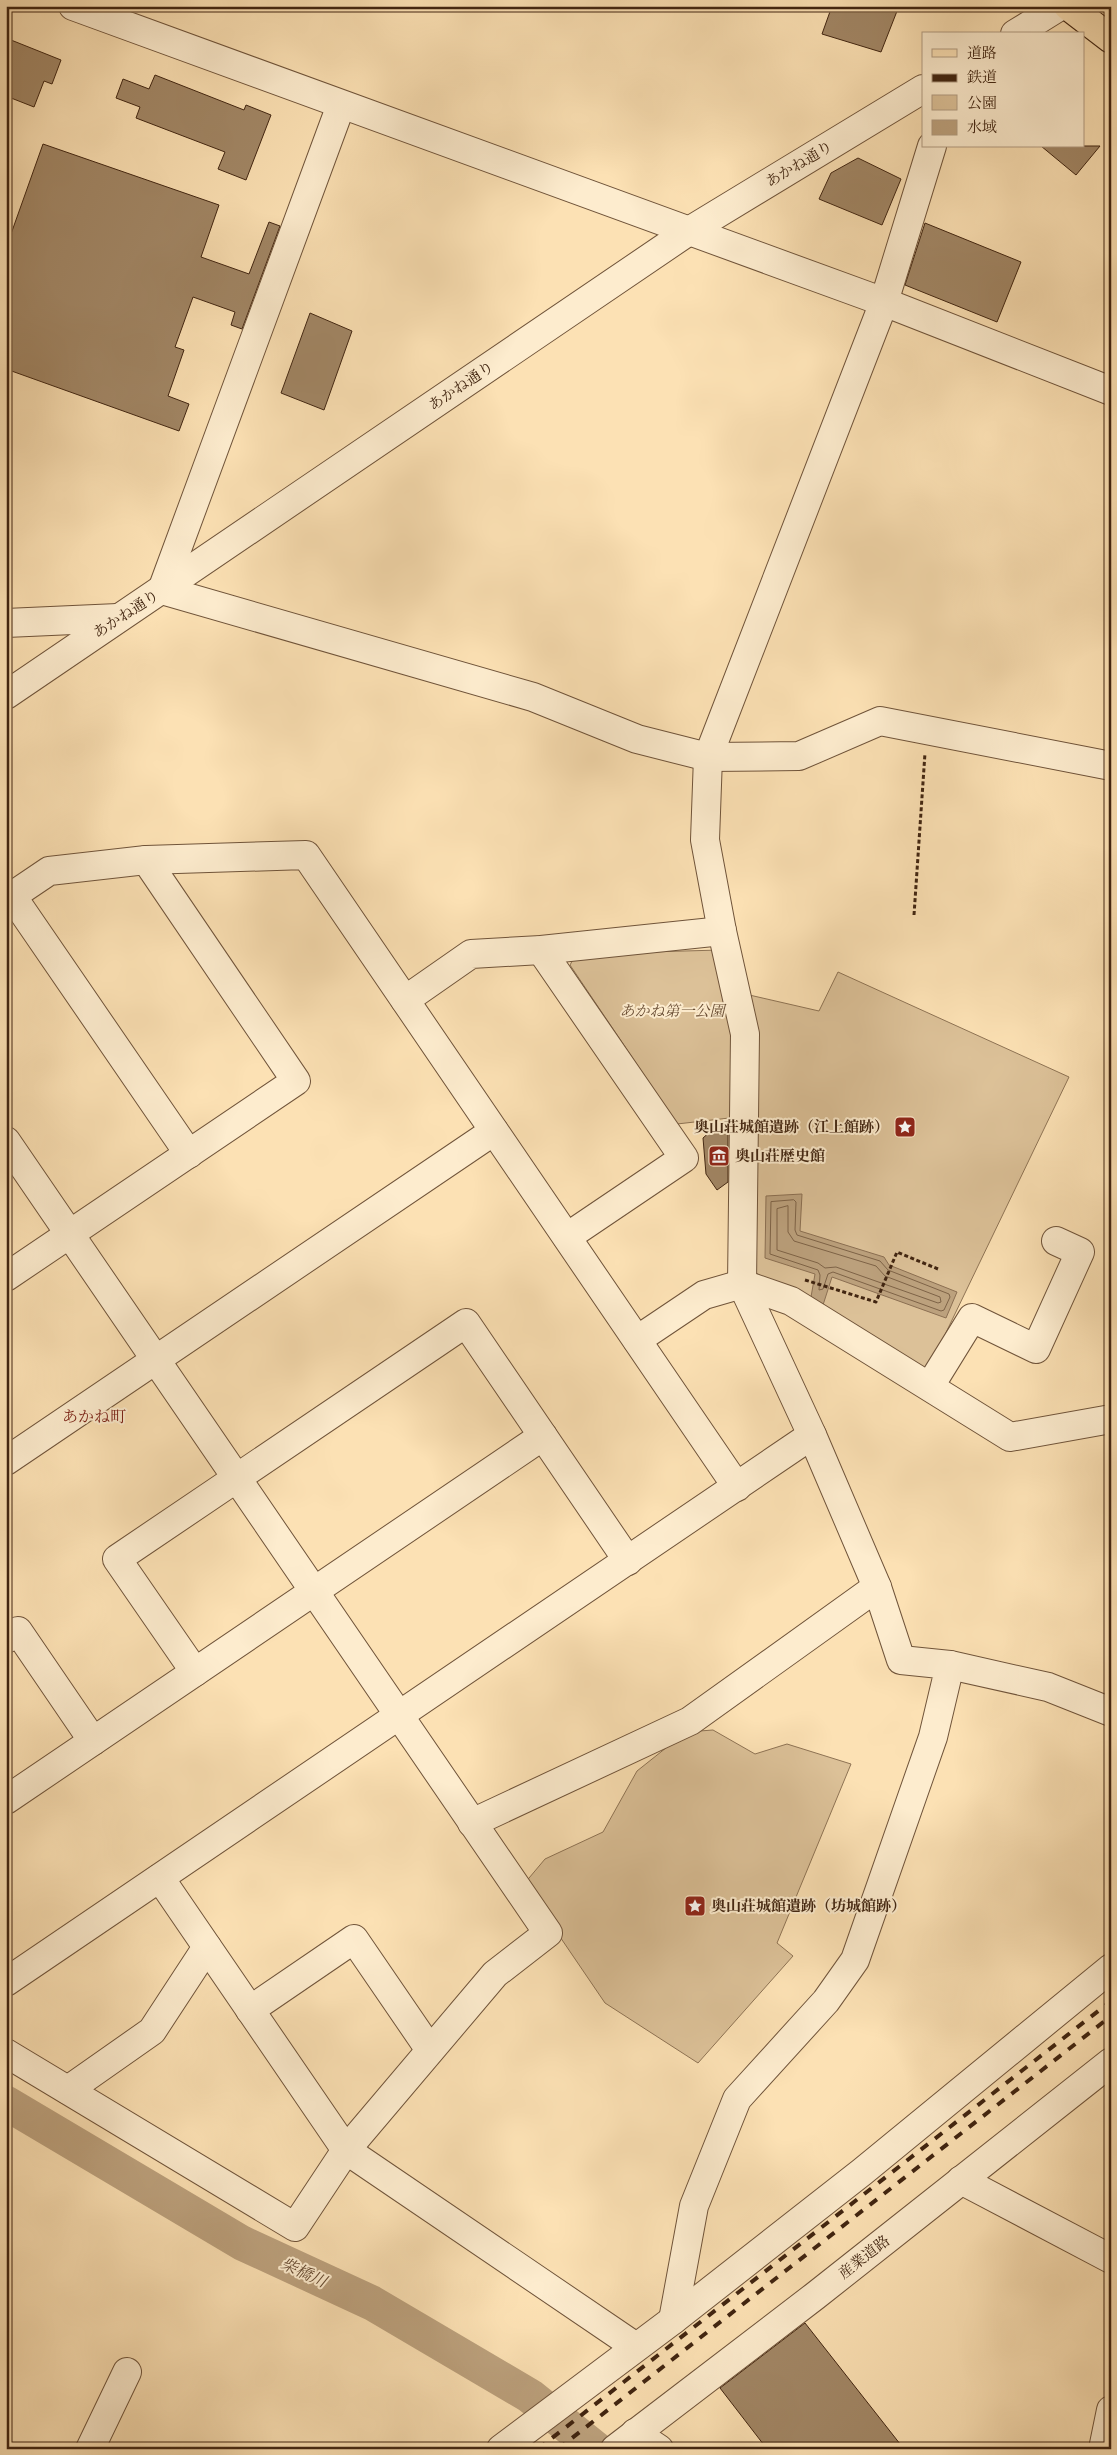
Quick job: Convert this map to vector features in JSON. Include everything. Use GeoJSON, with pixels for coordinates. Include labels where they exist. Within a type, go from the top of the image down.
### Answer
{"type":"FeatureCollection","features":[{"type":"Feature","properties":{"kind":"main road"},"geometry":{"type":"LineString","coordinates":[[1068,6],[1111,39]]}},
{"type":"Feature","properties":{"kind":"street"},"geometry":{"type":"LineString","coordinates":[[73,6],[884,302],[1111,391]]}},
{"type":"Feature","properties":{"kind":"street"},"geometry":{"type":"LineString","coordinates":[[1018,32],[1060,6]]}},
{"type":"Feature","properties":{"kind":"street","name":"あかね通り"},"geometry":{"type":"LineString","coordinates":[[6,696],[689,231],[922,90]]}},
{"type":"Feature","properties":{"kind":"street"},"geometry":{"type":"LineString","coordinates":[[341,105],[162,590],[533,697],[637,738],[708,757],[799,756],[880,721],[1111,766]]}},
{"type":"Feature","properties":{"kind":"street"},"geometry":{"type":"LineString","coordinates":[[931,148],[884,302],[708,757],[705,840],[722,931],[745,1034],[742,1284],[812,1436],[877,1587],[901,1660],[950,1665],[1048,1687],[1111,1712]]}},
{"type":"Feature","properties":{"kind":"street"},"geometry":{"type":"LineString","coordinates":[[6,623],[118,618]]}},
{"type":"Feature","properties":{"kind":"street"},"geometry":{"type":"LineString","coordinates":[[189,1154],[9,898],[49,871],[146,860],[306,855],[737,1487]]}},
{"type":"Feature","properties":{"kind":"street"},"geometry":{"type":"LineString","coordinates":[[6,1277],[296,1081],[146,860]]}},
{"type":"Feature","properties":{"kind":"street"},"geometry":{"type":"LineString","coordinates":[[405,1000],[471,954],[542,950],[722,931]]}},
{"type":"Feature","properties":{"kind":"street"},"geometry":{"type":"LineString","coordinates":[[542,950],[684,1158],[567,1237]]}},
{"type":"Feature","properties":{"kind":"street"},"geometry":{"type":"LineString","coordinates":[[6,1462],[494,1131]]}},
{"type":"Feature","properties":{"kind":"street"},"geometry":{"type":"LineString","coordinates":[[6,1141],[548,1934],[495,1974],[346,2150],[295,2226],[6,2053]]}},
{"type":"Feature","properties":{"kind":"street"},"geometry":{"type":"LineString","coordinates":[[930,1386],[972,1318],[1036,1348],[1080,1252],[1056,1241]]}},
{"type":"Feature","properties":{"kind":"street"},"geometry":{"type":"LineString","coordinates":[[637,1340],[704,1295],[742,1284],[791,1301],[1010,1437],[1111,1419]]}},
{"type":"Feature","properties":{"kind":"street"},"geometry":{"type":"LineString","coordinates":[[195,1672],[117,1559],[466,1323],[628,1561]]}},
{"type":"Feature","properties":{"kind":"street"},"geometry":{"type":"LineString","coordinates":[[6,1800],[543,1436]]}},
{"type":"Feature","properties":{"kind":"street"},"geometry":{"type":"LineString","coordinates":[[6,1982],[812,1436]]}},
{"type":"Feature","properties":{"kind":"street"},"geometry":{"type":"LineString","coordinates":[[472,1823],[690,1721],[877,1587]]}},
{"type":"Feature","properties":{"kind":"street"},"geometry":{"type":"LineString","coordinates":[[6,1639],[18,1631],[93,1741]]}},
{"type":"Feature","properties":{"kind":"street"},"geometry":{"type":"LineString","coordinates":[[673,2320],[694,2206],[737,2099],[826,2002],[855,1960],[933,1738],[950,1665]]}},
{"type":"Feature","properties":{"kind":"street"},"geometry":{"type":"LineString","coordinates":[[160,1878],[346,2150],[636,2347]]}},
{"type":"Feature","properties":{"kind":"street"},"geometry":{"type":"LineString","coordinates":[[250,2010],[354,1939],[430,2050]]}},
{"type":"Feature","properties":{"kind":"street"},"geometry":{"type":"LineString","coordinates":[[68,2090],[152,2032],[207,1947]]}},
{"type":"Feature","properties":{"kind":"street"},"geometry":{"type":"LineString","coordinates":[[502,2449],[673,2320],[862,2172],[1111,1968]]}},
{"type":"Feature","properties":{"kind":"street","name":"産業道路"},"geometry":{"type":"LineString","coordinates":[[625,2441],[815,2296],[1111,2062]]}},
{"type":"Feature","properties":{"kind":"street"},"geometry":{"type":"LineString","coordinates":[[961,2180],[1111,2259]]}},
{"type":"Feature","properties":{"kind":"street"},"geometry":{"type":"LineString","coordinates":[[90,2449],[127,2372]]}},
{"type":"Feature","properties":{"kind":"street"},"geometry":{"type":"LineString","coordinates":[[1103,2449],[1111,2410]]}},
{"type":"Feature","properties":{"kind":"street"},"geometry":{"type":"LineString","coordinates":[[625,2441],[659,2449]]}},
{"type":"Feature","properties":{"kind":"path"},"geometry":{"type":"LineString","coordinates":[[914,915],[926,730]]}},
{"type":"Feature","properties":{"kind":"path"},"geometry":{"type":"LineString","coordinates":[[802,1279],[876,1302],[896,1252],[938,1269]]}},
{"type":"Feature","properties":{"kind":"green space","name":"あかね第一公園"},"geometry":{"type":"Polygon","coordinates":[[[720,950],[739,1043],[738,1117],[677,1124],[570,965],[576,954],[720,950]]]}},
{"type":"Feature","properties":{"kind":"green space"},"geometry":{"type":"Polygon","coordinates":[[[838,972],[1069,1077],[927,1372],[751,1270],[745,994],[819,1011],[838,972]]]}},
{"type":"Feature","properties":{"kind":"green space"},"geometry":{"type":"Polygon","coordinates":[[[713,1730],[755,1754],[787,1744],[851,1764],[777,1943],[793,1956],[698,2063],[605,2003],[524,1884],[545,1859],[603,1832],[637,1771],[686,1732],[713,1730]]]}},
{"type":"Feature","properties":{"kind":"water"},"geometry":{"type":"Polygon","coordinates":[[[802,1194],[800,1231],[884,1257],[889,1265],[957,1292],[946,1318],[832,1277],[823,1305],[811,1297],[815,1274],[765,1258],[766,1196],[802,1194]]]}},
{"type":"Feature","properties":{"kind":"building"},"geometry":{"type":"Polygon","coordinates":[[[832,6],[899,6],[881,52],[822,34],[832,6]]]}},
{"type":"Feature","properties":{"kind":"building"},"geometry":{"type":"Polygon","coordinates":[[[6,38],[61,60],[52,84],[44,81],[34,107],[6,96],[6,38]]]}},
{"type":"Feature","properties":{"kind":"building"},"geometry":{"type":"Polygon","coordinates":[[[155,75],[244,110],[246,105],[271,115],[246,180],[218,169],[225,152],[136,118],[140,107],[116,98],[123,79],[149,89],[155,75]]]}},
{"type":"Feature","properties":{"kind":"building"},"geometry":{"type":"Polygon","coordinates":[[[43,144],[219,205],[201,257],[249,274],[269,222],[280,226],[242,329],[231,325],[235,312],[193,297],[175,347],[184,350],[168,396],[189,404],[179,431],[6,369],[6,248],[43,144]]]}},
{"type":"Feature","properties":{"kind":"building"},"geometry":{"type":"Polygon","coordinates":[[[1100,146],[1076,175],[1043,148],[1100,146]]]}},
{"type":"Feature","properties":{"kind":"building"},"geometry":{"type":"Polygon","coordinates":[[[858,158],[901,179],[882,225],[819,199],[831,173],[858,158]]]}},
{"type":"Feature","properties":{"kind":"building"},"geometry":{"type":"Polygon","coordinates":[[[925,223],[1021,262],[997,322],[905,285],[925,223]]]}},
{"type":"Feature","properties":{"kind":"building"},"geometry":{"type":"Polygon","coordinates":[[[310,313],[352,331],[324,410],[281,393],[310,313]]]}},
{"type":"Feature","properties":{"kind":"building","name":"奥山荘歴史館"},"geometry":{"type":"Polygon","coordinates":[[[720,1123],[728,1128],[728,1182],[717,1190],[706,1174],[703,1138],[720,1123]]]}},
{"type":"Feature","properties":{"kind":"building"},"geometry":{"type":"Polygon","coordinates":[[[805,2323],[904,2449],[767,2449],[720,2388],[805,2323]]]}},
{"type":"Feature","properties":{"kind":"waterway","name":"柴橋川"},"geometry":{"type":"LineString","coordinates":[[6,2103],[242,2243],[372,2303],[530,2396],[596,2449]]}},
{"type":"Feature","properties":{"kind":"railway"},"geometry":{"type":"LineString","coordinates":[[538,2449],[1111,2001]]}},
{"type":"Feature","properties":{"kind":"railway"},"geometry":{"type":"LineString","coordinates":[[558,2449],[1111,2016]]}},
{"type":"Feature","properties":{"kind":"place","name":"奥山荘城館遺跡（江上館跡）"},"geometry":{"type":"Point","coordinates":[905,1127]}},
{"type":"Feature","properties":{"kind":"place","name":"奥山荘歴史館"},"geometry":{"type":"Point","coordinates":[719,1156]}},
{"type":"Feature","properties":{"kind":"place","name":"奥山荘城館遺跡（坊城館跡）"},"geometry":{"type":"Point","coordinates":[695,1906]}},
{"type":"Feature","properties":{"kind":"district","name":"あかね町"},"geometry":{"type":"Point","coordinates":[94,1416]}}]}
